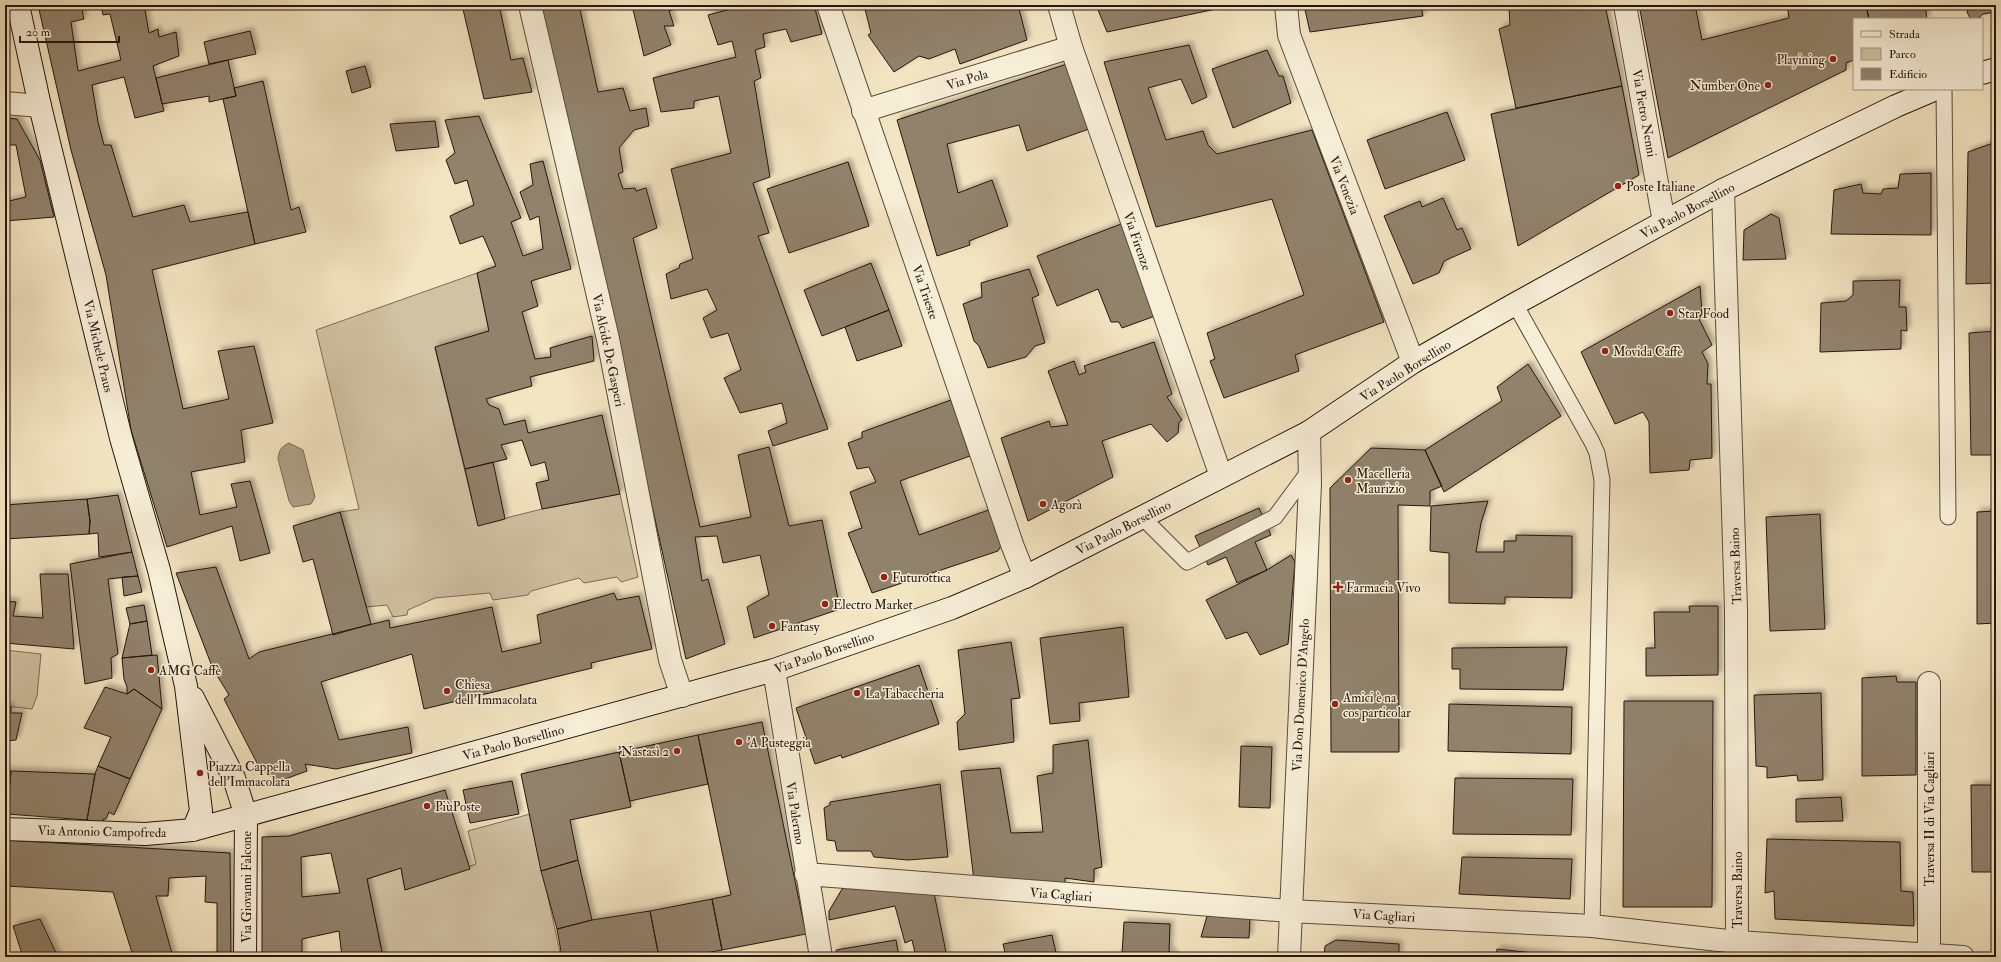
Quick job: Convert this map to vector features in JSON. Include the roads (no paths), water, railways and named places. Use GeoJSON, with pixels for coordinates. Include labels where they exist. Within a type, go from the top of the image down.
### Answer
{"type":"FeatureCollection","features":[{"type":"Feature","properties":{"kind":"street","name":"Via Michele Praus"},"geometry":{"type":"LineString","coordinates":[[18,5],[40,106],[121,438],[159,570],[186,686],[201,811],[193,830]]}},
{"type":"Feature","properties":{"kind":"street","name":"Via Alcide De Gasperi"},"geometry":{"type":"LineString","coordinates":[[530,5],[608,339],[670,660],[682,696]]}},
{"type":"Feature","properties":{"kind":"street","name":"Via Trieste"},"geometry":{"type":"LineString","coordinates":[[828,5],[1013,547],[1026,577]]}},
{"type":"Feature","properties":{"kind":"street","name":"Via Firenze"},"geometry":{"type":"LineString","coordinates":[[1059,5],[1070,47],[1220,476]]}},
{"type":"Feature","properties":{"kind":"street","name":"Via Venezia"},"geometry":{"type":"LineString","coordinates":[[1286,5],[1289,35],[1413,362]]}},
{"type":"Feature","properties":{"kind":"street","name":"Via Pietro Nenni"},"geometry":{"type":"LineString","coordinates":[[1625,5],[1664,222]]}},
{"type":"Feature","properties":{"kind":"street","name":"Via Pola"},"geometry":{"type":"LineString","coordinates":[[863,111],[1070,47]]}},
{"type":"Feature","properties":{"kind":"street"},"geometry":{"type":"LineString","coordinates":[[1983,74],[1996,69]]}},
{"type":"Feature","properties":{"kind":"street","name":"Via Paolo Borsellino"},"geometry":{"type":"LineString","coordinates":[[246,816],[774,670],[952,608],[1026,577],[1220,476],[1309,432],[1413,362],[1515,304],[1723,190],[1896,106],[1934,90]]}},
{"type":"Feature","properties":{"kind":"street"},"geometry":{"type":"LineString","coordinates":[[5,104],[40,106]]}},
{"type":"Feature","properties":{"kind":"street","name":"Traversa Baino"},"geometry":{"type":"LineString","coordinates":[[1723,190],[1736,609],[1737,942]]}},
{"type":"Feature","properties":{"kind":"street","name":"Via Don Domenico D'Angelo"},"geometry":{"type":"LineString","coordinates":[[1289,957],[1309,471],[1309,432]]}},
{"type":"Feature","properties":{"kind":"street","name":"Via Palermo"},"geometry":{"type":"LineString","coordinates":[[774,670],[806,874],[821,957]]}},
{"type":"Feature","properties":{"kind":"street","name":"Traversa II di Via Cagliari"},"geometry":{"type":"LineString","coordinates":[[1928,683],[1929,954]]}},
{"type":"Feature","properties":{"kind":"street","name":"Via Michele Praus"},"geometry":{"type":"LineString","coordinates":[[186,686],[234,778],[246,816]]}},
{"type":"Feature","properties":{"kind":"street","name":"Via Antonio Campofreda"},"geometry":{"type":"LineString","coordinates":[[5,829],[145,834],[193,830],[246,816]]}},
{"type":"Feature","properties":{"kind":"street","name":"Via Giovanni Falcone"},"geometry":{"type":"LineString","coordinates":[[245,957],[246,816]]}},
{"type":"Feature","properties":{"kind":"street","name":"Via Cagliari"},"geometry":{"type":"LineString","coordinates":[[806,874],[1290,911],[1592,926],[1737,942],[1963,957]]}},
{"type":"Feature","properties":{"kind":"lane"},"geometry":{"type":"LineString","coordinates":[[1944,90],[1948,517]]}},
{"type":"Feature","properties":{"kind":"lane"},"geometry":{"type":"LineString","coordinates":[[1515,304],[1592,442],[1597,453],[1602,480],[1592,926]]}},
{"type":"Feature","properties":{"kind":"lane"},"geometry":{"type":"LineString","coordinates":[[1142,517],[1187,562],[1275,517],[1309,471]]}},
{"type":"Feature","properties":{"kind":"place","name":"Playining"},"geometry":{"type":"Point","coordinates":[1833,59]}},
{"type":"Feature","properties":{"kind":"place","name":"Number One"},"geometry":{"type":"Point","coordinates":[1768,85]}},
{"type":"Feature","properties":{"kind":"place","name":"Poste Italiane"},"geometry":{"type":"Point","coordinates":[1618,186]}},
{"type":"Feature","properties":{"kind":"place","name":"Star Food"},"geometry":{"type":"Point","coordinates":[1670,313]}},
{"type":"Feature","properties":{"kind":"place","name":"Movida Caffè"},"geometry":{"type":"Point","coordinates":[1605,351]}},
{"type":"Feature","properties":{"kind":"place","name":"Macelleria Maurizio"},"geometry":{"type":"Point","coordinates":[1348,480]}},
{"type":"Feature","properties":{"kind":"place","name":"Agorà"},"geometry":{"type":"Point","coordinates":[1043,504]}},
{"type":"Feature","properties":{"kind":"place","name":"Futurottica"},"geometry":{"type":"Point","coordinates":[884,577]}},
{"type":"Feature","properties":{"kind":"place","name":"Farmacia Vivo"},"geometry":{"type":"Point","coordinates":[1338,587]}},
{"type":"Feature","properties":{"kind":"place","name":"Electro Market"},"geometry":{"type":"Point","coordinates":[825,604]}},
{"type":"Feature","properties":{"kind":"place","name":"Fantasy"},"geometry":{"type":"Point","coordinates":[772,626]}},
{"type":"Feature","properties":{"kind":"place","name":"AMG Caffè"},"geometry":{"type":"Point","coordinates":[151,670]}},
{"type":"Feature","properties":{"kind":"place","name":"Chiesa dell'Immacolata"},"geometry":{"type":"Point","coordinates":[447,691]}},
{"type":"Feature","properties":{"kind":"place","name":"La Tabaccheria"},"geometry":{"type":"Point","coordinates":[857,693]}},
{"type":"Feature","properties":{"kind":"place","name":"Amici è na cos particolar"},"geometry":{"type":"Point","coordinates":[1335,704]}},
{"type":"Feature","properties":{"kind":"place","name":"'A Pusteggia"},"geometry":{"type":"Point","coordinates":[739,742]}},
{"type":"Feature","properties":{"kind":"place","name":"'Nastasì 2"},"geometry":{"type":"Point","coordinates":[677,751]}},
{"type":"Feature","properties":{"kind":"place","name":"Piazza Cappella dell'Immacolata"},"geometry":{"type":"Point","coordinates":[200,773]}},
{"type":"Feature","properties":{"kind":"place","name":"PiùPoste"},"geometry":{"type":"Point","coordinates":[427,806]}}]}
